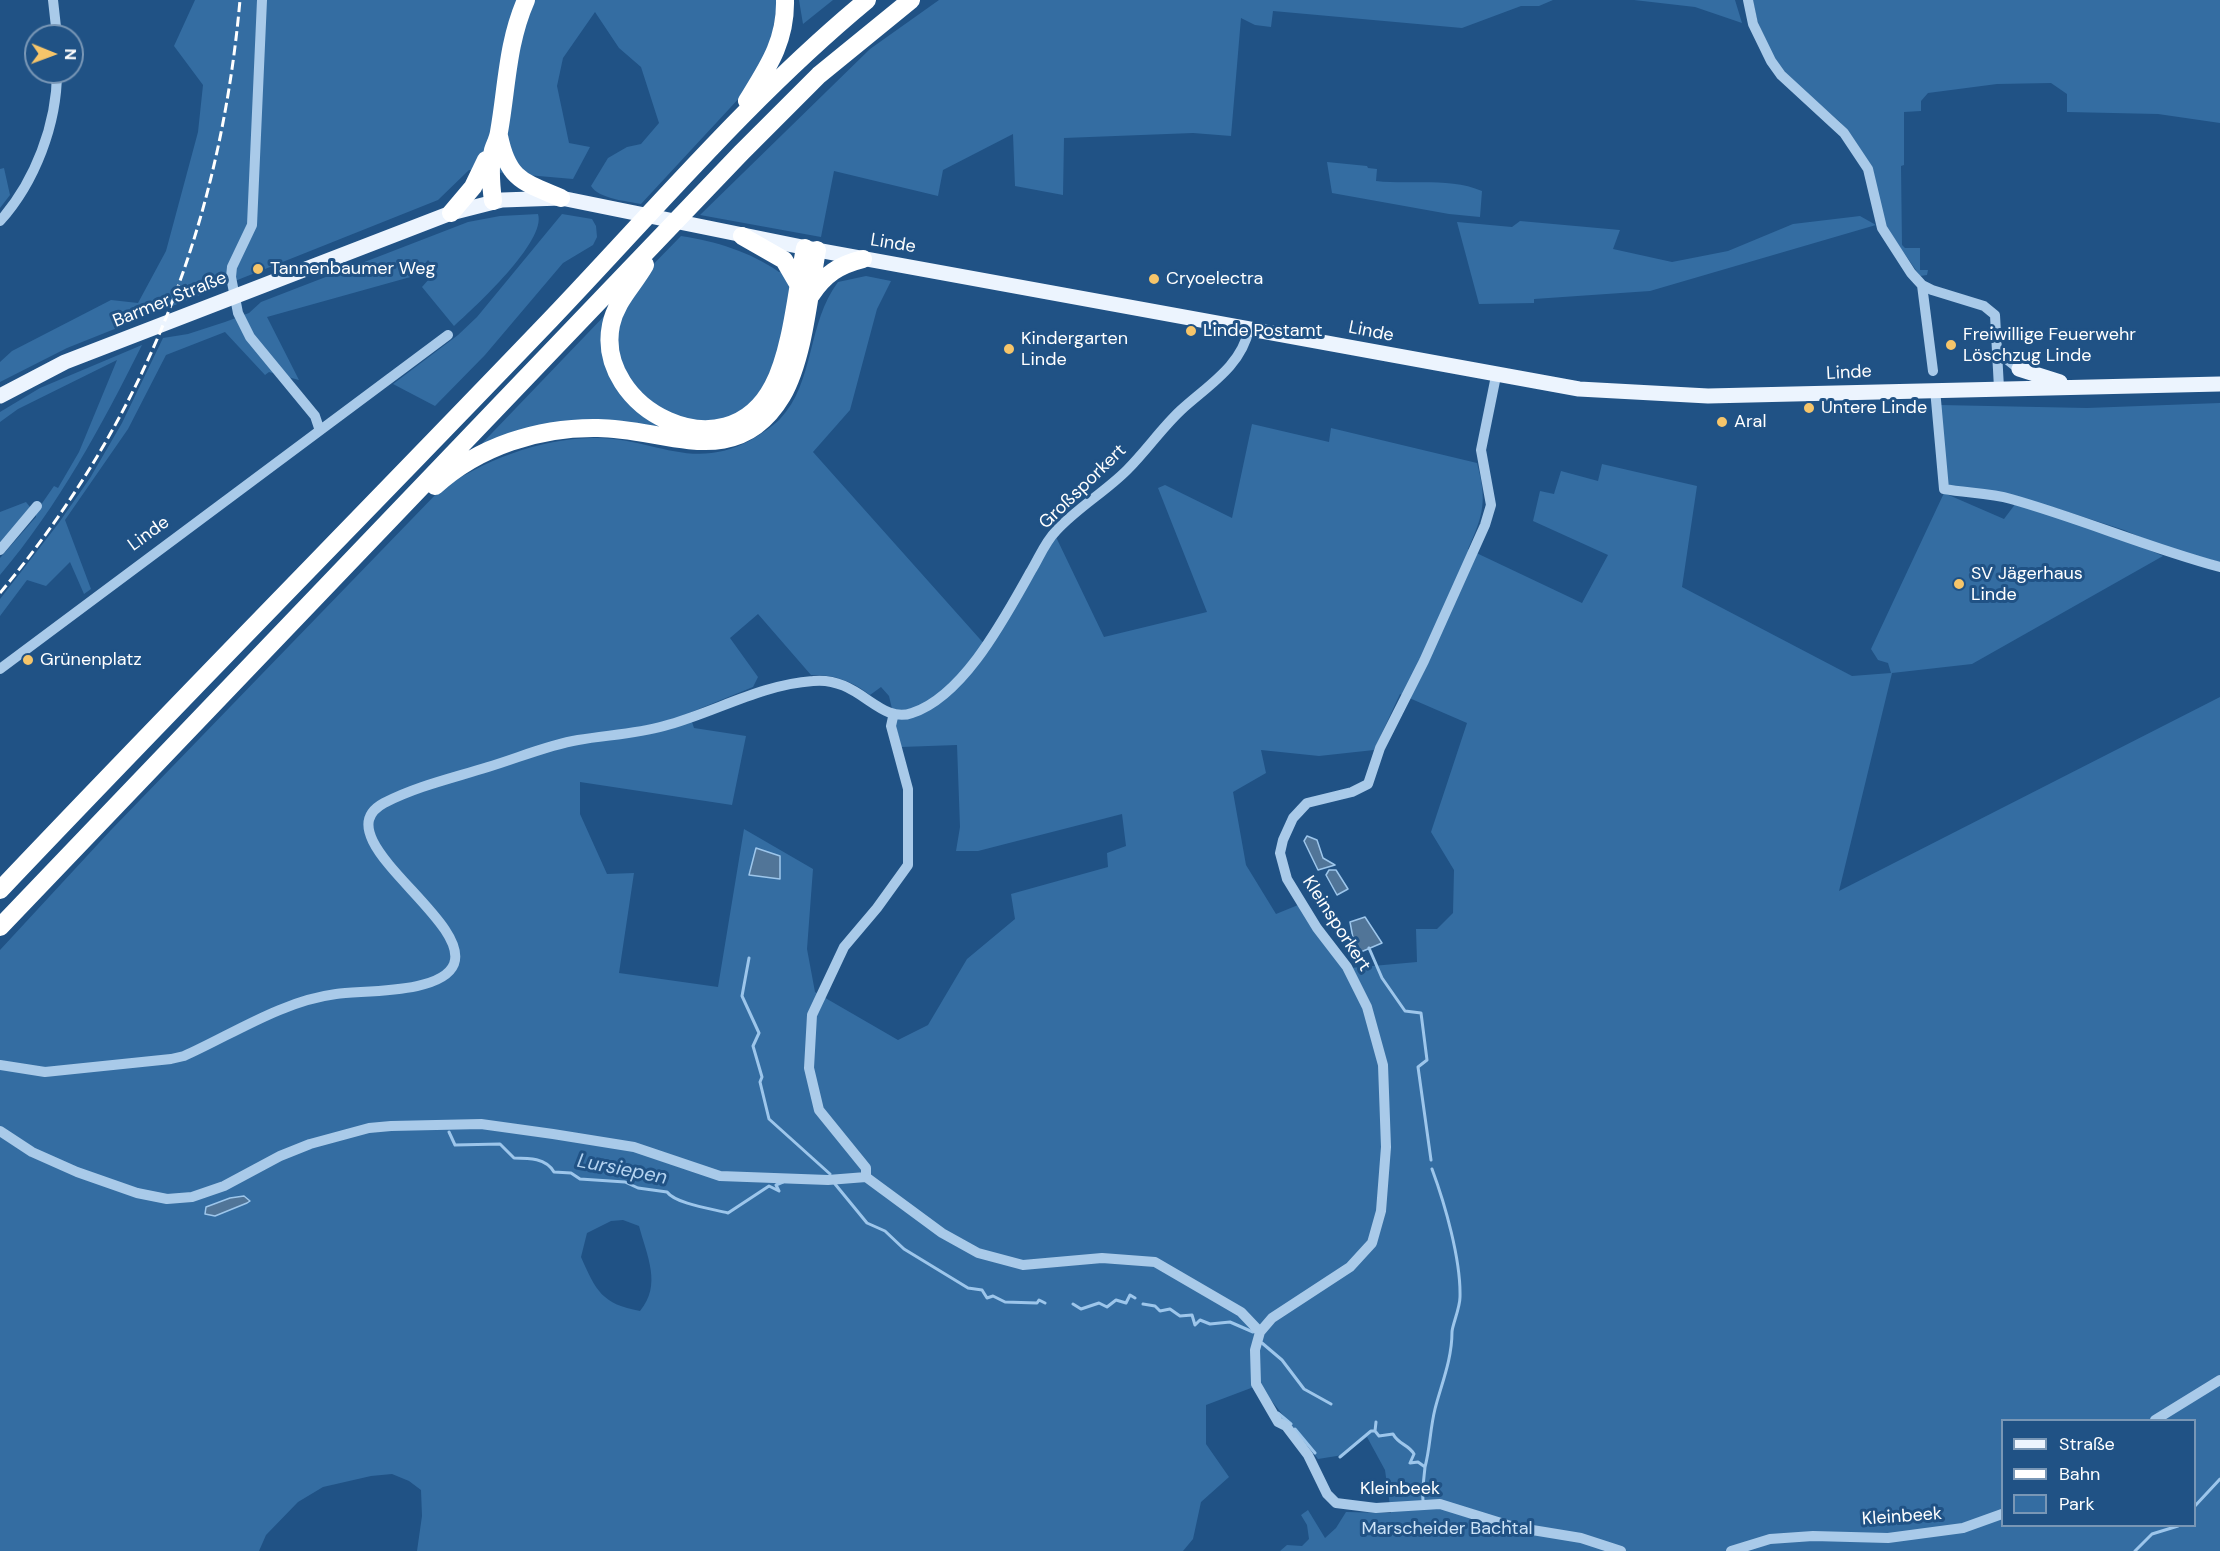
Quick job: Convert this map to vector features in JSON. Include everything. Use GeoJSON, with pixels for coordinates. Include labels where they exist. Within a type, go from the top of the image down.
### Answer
{"type":"FeatureCollection","features":[{"type":"Feature","properties":{"kind":"highway"},"geometry":{"type":"LineString","coordinates":[[498,201],[499,134],[506,70],[513,35],[526,0]]}},
{"type":"Feature","properties":{"kind":"highway"},"geometry":{"type":"LineString","coordinates":[[729,130],[769,69],[778,48],[785,21],[785,0]]}},
{"type":"Feature","properties":{"kind":"highway"},"geometry":{"type":"LineString","coordinates":[[0,890],[550,320],[729,130],[799,60],[867,0]]}},
{"type":"Feature","properties":{"kind":"highway"},"geometry":{"type":"LineString","coordinates":[[0,927],[659,237],[819,75],[911,0]]}},
{"type":"Feature","properties":{"kind":"highway"},"geometry":{"type":"LineString","coordinates":[[498,153],[521,181],[561,198]]}},
{"type":"Feature","properties":{"kind":"highway"},"geometry":{"type":"LineString","coordinates":[[456,211],[473,187],[485,161],[498,153]]}},
{"type":"Feature","properties":{"kind":"highway"},"geometry":{"type":"LineString","coordinates":[[742,236],[784,260],[803,291]]}},
{"type":"Feature","properties":{"kind":"highway"},"geometry":{"type":"LineString","coordinates":[[659,237],[643,269],[616,308],[610,341],[619,372],[636,398],[656,414],[682,428],[708,430],[733,424],[750,413],[765,398],[781,366],[803,291],[846,263],[863,259]]}},
{"type":"Feature","properties":{"kind":"highway"},"geometry":{"type":"LineString","coordinates":[[386,524],[469,461],[505,443],[531,435],[555,430],[602,428],[708,443],[749,430],[772,409],[789,381],[811,249]]}},
{"type":"Feature","properties":{"kind":"main road","name":"Linde"},"geometry":{"type":"LineString","coordinates":[[456,211],[498,201],[561,198],[626,213],[863,259],[1579,390],[1661,396],[2220,384]]}},
{"type":"Feature","properties":{"kind":"main road","name":"Barmer Straße"},"geometry":{"type":"LineString","coordinates":[[0,396],[65,362],[456,211]]}},
{"type":"Feature","properties":{"kind":"main road"},"geometry":{"type":"LineString","coordinates":[[2019,369],[2071,387]]}},
{"type":"Feature","properties":{"kind":"street"},"geometry":{"type":"LineString","coordinates":[[53,0],[56,24]]}},
{"type":"Feature","properties":{"kind":"street"},"geometry":{"type":"LineString","coordinates":[[262,0],[252,225],[232,267],[235,295],[238,313],[250,338],[315,416],[319,428]]}},
{"type":"Feature","properties":{"kind":"street"},"geometry":{"type":"LineString","coordinates":[[1748,0],[1753,24],[1771,61],[1781,75],[1844,133],[1868,169],[1882,228],[1911,273],[1922,285],[1990,309],[1995,315],[1999,388]]}},
{"type":"Feature","properties":{"kind":"street"},"geometry":{"type":"LineString","coordinates":[[0,221],[24,188],[42,149],[55,99],[56,84]]}},
{"type":"Feature","properties":{"kind":"street"},"geometry":{"type":"LineString","coordinates":[[1922,285],[1933,371]]}},
{"type":"Feature","properties":{"kind":"street","name":"Großsporkert"},"geometry":{"type":"LineString","coordinates":[[893,717],[909,715],[928,707],[958,679],[991,638],[1054,532],[1127,470],[1168,422],[1232,366],[1245,346],[1249,329]]}},
{"type":"Feature","properties":{"kind":"street","name":"Linde"},"geometry":{"type":"LineString","coordinates":[[0,669],[291,454],[319,428],[448,335]]}},
{"type":"Feature","properties":{"kind":"street"},"geometry":{"type":"LineString","coordinates":[[1998,352],[2019,369]]}},
{"type":"Feature","properties":{"kind":"street","name":"Kleinsporkert"},"geometry":{"type":"LineString","coordinates":[[1260,1332],[1272,1318],[1350,1267],[1372,1243],[1381,1210],[1386,1147],[1383,1065],[1367,1006],[1347,967],[1317,928],[1287,879],[1280,853],[1283,840],[1293,818],[1307,804],[1352,792],[1368,784],[1372,777],[1380,748],[1424,661],[1485,525],[1491,505],[1481,450],[1496,376]]}},
{"type":"Feature","properties":{"kind":"street"},"geometry":{"type":"LineString","coordinates":[[1935,389],[1944,489],[2008,498],[2121,534],[2165,552],[2220,567]]}},
{"type":"Feature","properties":{"kind":"street"},"geometry":{"type":"LineString","coordinates":[[0,550],[37,506]]}},
{"type":"Feature","properties":{"kind":"street"},"geometry":{"type":"LineString","coordinates":[[0,1065],[45,1072],[171,1059],[184,1056],[301,1001],[335,994],[437,981],[454,964],[454,948],[441,922],[375,846],[369,828],[371,818],[378,806],[406,792],[566,743],[668,725],[758,693],[771,686],[817,680],[836,681],[851,688],[893,717],[891,726],[908,789],[908,865],[877,908],[844,946],[827,978],[812,1015],[810,1080],[819,1110],[866,1168],[866,1178]]}},
{"type":"Feature","properties":{"kind":"street"},"geometry":{"type":"LineString","coordinates":[[0,1131],[32,1152],[77,1172],[136,1193],[167,1199],[192,1197],[224,1186],[280,1156],[310,1144],[369,1128],[391,1126],[481,1124],[530,1130],[634,1148],[720,1176],[828,1180],[866,1178],[942,1233],[978,1253],[1023,1265],[1102,1258],[1155,1262],[1241,1312],[1260,1332]]}},
{"type":"Feature","properties":{"kind":"street","name":"Kleinbeek"},"geometry":{"type":"LineString","coordinates":[[1260,1332],[1255,1350],[1255,1371],[1260,1395],[1278,1422],[1286,1426],[1308,1455],[1327,1494],[1336,1503],[1376,1508],[1440,1504],[1514,1527],[1581,1538],[1621,1551]]}},
{"type":"Feature","properties":{"kind":"street"},"geometry":{"type":"LineString","coordinates":[[2157,1419],[2220,1380]]}},
{"type":"Feature","properties":{"kind":"street","name":"Kleinbeek"},"geometry":{"type":"LineString","coordinates":[[1731,1551],[1770,1539],[1813,1536],[1888,1538],[1963,1528],[2001,1514]]}},
{"type":"Feature","properties":{"kind":"green space"},"geometry":{"type":"Polygon","coordinates":[[[195,0],[778,0],[770,47],[742,95],[641,204],[607,197],[591,186],[608,158],[627,147],[641,144],[659,123],[641,67],[619,48],[595,12],[563,58],[557,86],[569,143],[590,147],[573,179],[469,170],[438,200],[67,348],[0,382],[0,362],[12,351],[111,300],[138,303],[166,251],[198,132],[203,85],[174,46],[195,0]]]}},
{"type":"Feature","properties":{"kind":"green space"},"geometry":{"type":"Polygon","coordinates":[[[799,0],[833,0],[803,24],[799,0]]]}},
{"type":"Feature","properties":{"kind":"green space"},"geometry":{"type":"Polygon","coordinates":[[[939,0],[1553,0],[1539,6],[1521,6],[1462,28],[1273,11],[1271,27],[1255,25],[1241,18],[1231,136],[1193,133],[1064,138],[1063,195],[1015,186],[1013,134],[943,170],[938,196],[834,171],[821,237],[700,215],[870,49],[939,0]]]}},
{"type":"Feature","properties":{"kind":"green space"},"geometry":{"type":"Polygon","coordinates":[[[1634,0],[1735,0],[1742,23],[1695,7],[1634,0]]]}},
{"type":"Feature","properties":{"kind":"green space"},"geometry":{"type":"Polygon","coordinates":[[[1753,0],[2220,0],[2220,123],[2158,114],[2067,112],[2067,94],[2051,83],[1997,84],[1928,93],[1921,101],[1921,111],[1904,112],[1904,165],[1901,166],[1902,245],[1905,248],[1920,248],[1920,270],[1928,270],[1927,275],[1920,276],[1884,224],[1873,170],[1840,122],[1790,79],[1772,55],[1757,20],[1753,0]]]}},
{"type":"Feature","properties":{"kind":"green space"},"geometry":{"type":"Polygon","coordinates":[[[1327,162],[1377,169],[1376,181],[1457,184],[1482,191],[1480,217],[1449,214],[1332,193],[1327,162]]]}},
{"type":"Feature","properties":{"kind":"green space"},"geometry":{"type":"Polygon","coordinates":[[[4,168],[10,195],[0,208],[0,169],[4,168]]]}},
{"type":"Feature","properties":{"kind":"green space"},"geometry":{"type":"Polygon","coordinates":[[[538,214],[538,226],[521,257],[492,290],[454,326],[422,287],[437,270],[428,260],[414,276],[267,317],[299,380],[269,372],[265,375],[225,332],[166,355],[128,429],[65,520],[91,589],[84,594],[70,562],[46,586],[27,580],[0,616],[0,599],[90,478],[122,423],[163,338],[188,334],[249,313],[261,302],[468,222],[500,216],[538,214]]]}},
{"type":"Feature","properties":{"kind":"green space"},"geometry":{"type":"Polygon","coordinates":[[[562,214],[592,219],[596,226],[597,237],[593,245],[563,263],[485,355],[435,406],[393,384],[458,335],[477,317],[562,214]]]}},
{"type":"Feature","properties":{"kind":"green space"},"geometry":{"type":"Polygon","coordinates":[[[1860,216],[1876,225],[1650,291],[1534,299],[1534,303],[1479,304],[1457,222],[1512,227],[1520,221],[1620,230],[1613,249],[1672,262],[1728,251],[1793,224],[1860,216]]]}},
{"type":"Feature","properties":{"kind":"green space"},"geometry":{"type":"Polygon","coordinates":[[[681,236],[732,248],[779,272],[785,270],[791,286],[778,355],[756,400],[724,422],[672,419],[631,383],[616,350],[615,332],[637,281],[681,236]]]}},
{"type":"Feature","properties":{"kind":"green space","name":"Marscheider Bachtal"},"geometry":{"type":"Polygon","coordinates":[[[866,276],[891,281],[877,309],[850,410],[813,452],[987,647],[1056,537],[1104,637],[1207,612],[1158,488],[1165,485],[1232,518],[1252,424],[1329,442],[1331,428],[1477,463],[1482,487],[1482,507],[1478,526],[1468,549],[1582,603],[1608,555],[1533,521],[1540,491],[1554,494],[1561,471],[1598,481],[1602,464],[1697,486],[1682,587],[1852,676],[1891,673],[1888,663],[1878,660],[1871,649],[1944,493],[2004,519],[2016,503],[2119,537],[2163,556],[1972,664],[1892,673],[1839,891],[2220,697],[2220,1551],[1280,1551],[1287,1545],[1302,1546],[1309,1539],[1307,1525],[1301,1515],[1308,1510],[1325,1538],[1336,1528],[1346,1512],[1391,1513],[1385,1470],[1367,1437],[1343,1455],[1318,1459],[1259,1385],[1206,1405],[1206,1444],[1229,1477],[1201,1502],[1193,1539],[1183,1551],[417,1551],[422,1516],[421,1490],[409,1481],[392,1474],[371,1476],[323,1487],[298,1502],[266,1535],[259,1551],[0,1551],[0,950],[111,830],[439,491],[492,461],[551,442],[592,438],[614,439],[671,451],[709,453],[729,449],[751,440],[777,422],[791,404],[806,370],[815,334],[828,298],[838,282],[866,276]],[[758,614],[730,638],[758,677],[753,687],[689,713],[694,728],[746,736],[732,805],[580,782],[580,814],[607,874],[634,873],[619,973],[718,987],[744,829],[813,869],[807,949],[815,992],[898,1040],[928,1025],[967,959],[1015,919],[1011,894],[1108,867],[1107,853],[1126,846],[1122,814],[978,851],[956,851],[960,827],[957,745],[901,747],[889,696],[881,687],[870,695],[842,679],[811,675],[758,614]],[[1400,694],[1374,750],[1319,756],[1261,750],[1266,773],[1233,792],[1246,865],[1276,914],[1303,903],[1350,968],[1417,962],[1416,929],[1437,929],[1453,913],[1454,870],[1431,832],[1467,723],[1400,694]],[[623,1220],[611,1221],[587,1233],[581,1257],[591,1279],[602,1294],[617,1304],[640,1311],[650,1291],[649,1259],[639,1226],[623,1220]]]}},
{"type":"Feature","properties":{"kind":"green space"},"geometry":{"type":"Polygon","coordinates":[[[609,311],[606,324],[643,411],[732,428],[795,345],[733,433],[624,425],[469,457],[609,311]]]}},
{"type":"Feature","properties":{"kind":"green space"},"geometry":{"type":"Polygon","coordinates":[[[142,345],[78,464],[41,521],[0,575],[0,558],[36,517],[36,512],[54,486],[58,488],[79,452],[117,360],[18,409],[0,422],[0,412],[40,388],[142,345]]]}},
{"type":"Feature","properties":{"kind":"green space"},"geometry":{"type":"Polygon","coordinates":[[[2220,403],[2220,562],[2166,548],[2124,530],[2056,508],[1945,485],[1940,405],[2087,408],[2220,403]]]}},
{"type":"Feature","properties":{"kind":"green space"},"geometry":{"type":"Polygon","coordinates":[[[26,502],[30,507],[0,544],[0,512],[26,502]]]}},
{"type":"Feature","properties":{"kind":"shaded area"},"geometry":{"type":"Polygon","coordinates":[[[1307,836],[1317,840],[1323,858],[1335,865],[1318,870],[1304,841],[1307,836]]]}},
{"type":"Feature","properties":{"kind":"shaded area"},"geometry":{"type":"Polygon","coordinates":[[[756,848],[780,856],[780,879],[749,875],[756,848]]]}},
{"type":"Feature","properties":{"kind":"shaded area"},"geometry":{"type":"Polygon","coordinates":[[[1329,870],[1336,870],[1348,889],[1337,895],[1326,875],[1329,870]]]}},
{"type":"Feature","properties":{"kind":"shaded area"},"geometry":{"type":"Polygon","coordinates":[[[1365,917],[1382,943],[1356,954],[1350,922],[1365,917]]]}},
{"type":"Feature","properties":{"kind":"shaded area"},"geometry":{"type":"Polygon","coordinates":[[[244,1196],[250,1201],[215,1216],[205,1214],[206,1207],[230,1198],[244,1196]]]}},
{"type":"Feature","properties":{"kind":"waterway"},"geometry":{"type":"LineString","coordinates":[[1369,948],[1382,978],[1405,1011],[1421,1013],[1427,1060],[1418,1067],[1431,1160]]}},
{"type":"Feature","properties":{"kind":"waterway"},"geometry":{"type":"LineString","coordinates":[[749,958],[742,996],[759,1033],[753,1046],[762,1077],[760,1082],[769,1119],[830,1174]]}},
{"type":"Feature","properties":{"kind":"waterway","name":"Lursiepen"},"geometry":{"type":"LineString","coordinates":[[449,1132],[455,1145],[500,1144],[514,1158],[542,1161],[554,1172],[571,1173],[580,1179],[625,1182],[638,1188],[667,1192],[686,1203],[728,1213],[769,1186],[779,1191],[776,1185],[783,1182]]}},
{"type":"Feature","properties":{"kind":"waterway"},"geometry":{"type":"LineString","coordinates":[[1425,1467],[1433,1416],[1448,1362],[1452,1329],[1460,1297],[1458,1266],[1451,1232],[1432,1169]]}},
{"type":"Feature","properties":{"kind":"waterway","name":"Lursiepen"},"geometry":{"type":"LineString","coordinates":[[835,1184],[867,1223],[885,1231],[904,1249],[968,1288],[982,1290],[987,1298],[993,1296],[1005,1302],[1037,1303],[1039,1300],[1045,1303]]}},
{"type":"Feature","properties":{"kind":"waterway","name":"Lursiepen"},"geometry":{"type":"LineString","coordinates":[[1073,1304],[1081,1309],[1099,1303],[1107,1307],[1116,1300],[1126,1303],[1130,1295],[1135,1298]]}},
{"type":"Feature","properties":{"kind":"waterway","name":"Lursiepen"},"geometry":{"type":"LineString","coordinates":[[1143,1304],[1155,1306],[1160,1311],[1170,1309],[1180,1316],[1192,1315],[1195,1325],[1200,1320],[1210,1324],[1230,1322],[1253,1332]]}},
{"type":"Feature","properties":{"kind":"waterway","name":"Lursiepen"},"geometry":{"type":"LineString","coordinates":[[1262,1343],[1282,1360],[1304,1389],[1331,1404]]}},
{"type":"Feature","properties":{"kind":"waterway"},"geometry":{"type":"LineString","coordinates":[[1278,1413],[1291,1424]]}},
{"type":"Feature","properties":{"kind":"waterway","name":"Lursiepen"},"geometry":{"type":"LineString","coordinates":[[1376,1422],[1375,1431],[1379,1436],[1393,1434],[1414,1454],[1410,1463],[1418,1462],[1425,1467],[1423,1500]]}},
{"type":"Feature","properties":{"kind":"waterway"},"geometry":{"type":"LineString","coordinates":[[1295,1429],[1315,1453]]}},
{"type":"Feature","properties":{"kind":"waterway"},"geometry":{"type":"LineString","coordinates":[[1340,1457],[1371,1431],[1375,1431]]}},
{"type":"Feature","properties":{"kind":"waterway"},"geometry":{"type":"LineString","coordinates":[[2196,1505],[2220,1479]]}},
{"type":"Feature","properties":{"kind":"waterway"},"geometry":{"type":"LineString","coordinates":[[2135,1551],[2152,1534],[2175,1527]]}},
{"type":"Feature","properties":{"kind":"railway"},"geometry":{"type":"LineString","coordinates":[[0,593],[51,527],[96,459],[134,388],[167,316],[194,241],[214,163],[230,83],[240,0]]}},
{"type":"Feature","properties":{"kind":"place","name":"Tannenbaumer Weg"},"geometry":{"type":"Point","coordinates":[258,269]}},
{"type":"Feature","properties":{"kind":"place","name":"Cryoelectra"},"geometry":{"type":"Point","coordinates":[1154,279]}},
{"type":"Feature","properties":{"kind":"place","name":"Linde Postamt"},"geometry":{"type":"Point","coordinates":[1191,331]}},
{"type":"Feature","properties":{"kind":"place","name":"Freiwillige Feuerwehr Löschzug Linde"},"geometry":{"type":"Point","coordinates":[1951,345]}},
{"type":"Feature","properties":{"kind":"place","name":"Kindergarten Linde"},"geometry":{"type":"Point","coordinates":[1009,349]}},
{"type":"Feature","properties":{"kind":"place","name":"Untere Linde"},"geometry":{"type":"Point","coordinates":[1809,408]}},
{"type":"Feature","properties":{"kind":"place","name":"Aral"},"geometry":{"type":"Point","coordinates":[1722,422]}},
{"type":"Feature","properties":{"kind":"place","name":"SV Jägerhaus Linde"},"geometry":{"type":"Point","coordinates":[1959,584]}},
{"type":"Feature","properties":{"kind":"place","name":"Grünenplatz"},"geometry":{"type":"Point","coordinates":[28,660]}}]}
